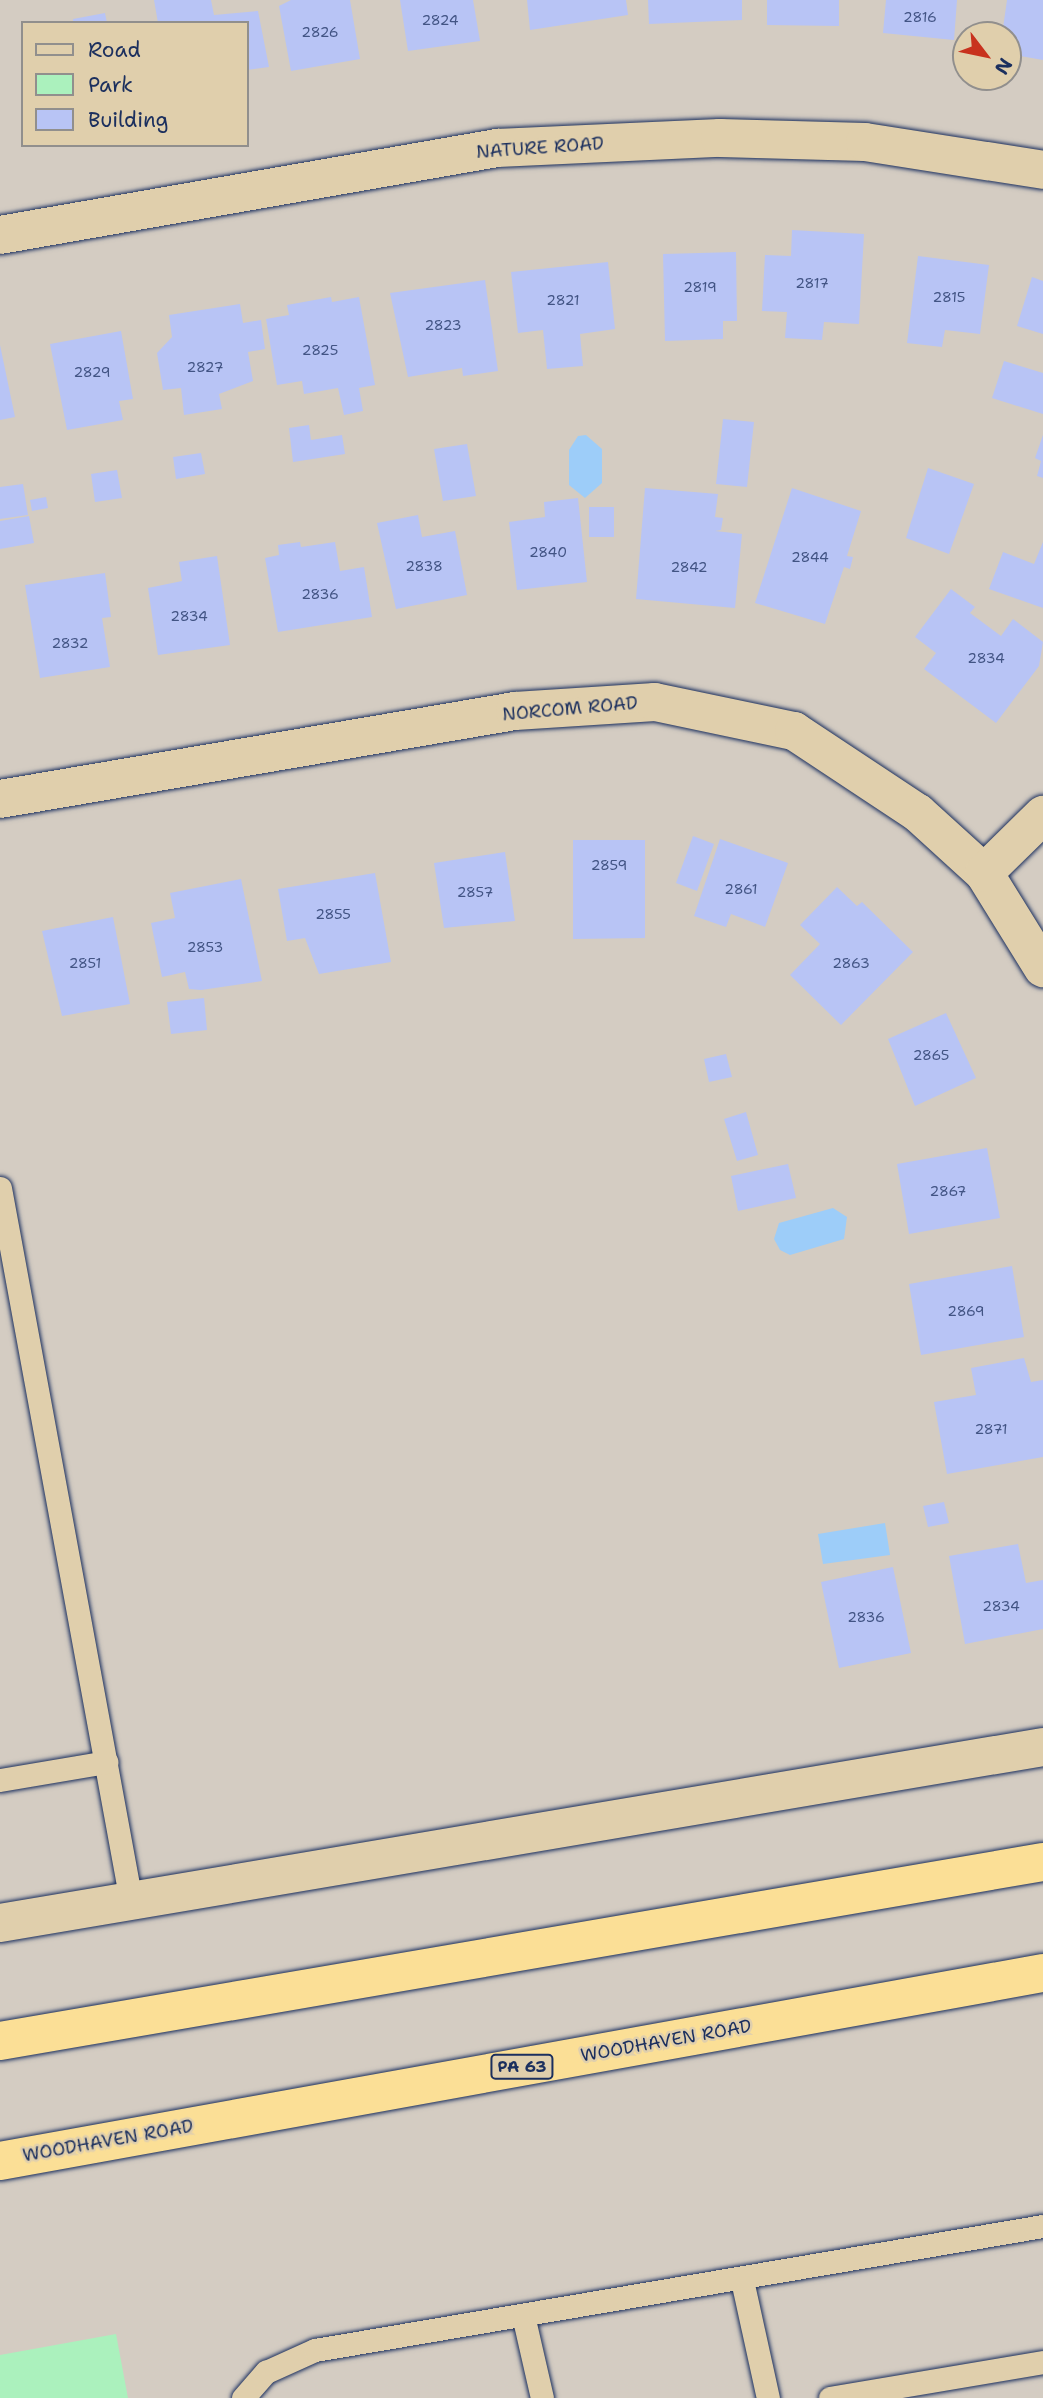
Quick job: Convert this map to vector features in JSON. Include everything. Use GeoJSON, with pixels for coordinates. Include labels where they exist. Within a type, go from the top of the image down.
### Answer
{"type":"FeatureCollection","features":[{"type":"Feature","properties":{"kind":"highway"},"geometry":{"type":"LineString","coordinates":[[0,2041],[1043,1862]]}},
{"type":"Feature","properties":{"kind":"highway","name":"WOODHAVEN ROAD"},"geometry":{"type":"LineString","coordinates":[[0,2161],[1043,1973]]}},
{"type":"Feature","properties":{"kind":"street","name":"NATURE ROAD"},"geometry":{"type":"LineString","coordinates":[[0,235],[497,148],[720,138],[865,142],[1043,170]]}},
{"type":"Feature","properties":{"kind":"street","name":"NORCOM ROAD"},"geometry":{"type":"LineString","coordinates":[[0,799],[515,711],[655,702],[794,731],[918,813],[984,873],[1043,968]]}},
{"type":"Feature","properties":{"kind":"street"},"geometry":{"type":"LineString","coordinates":[[984,873],[1043,815]]}},
{"type":"Feature","properties":{"kind":"street"},"geometry":{"type":"LineString","coordinates":[[0,1923],[1043,1747]]}},
{"type":"Feature","properties":{"kind":"lane"},"geometry":{"type":"LineString","coordinates":[[0,1188],[131,1901]]}},
{"type":"Feature","properties":{"kind":"lane"},"geometry":{"type":"LineString","coordinates":[[0,1780],[106,1762]]}},
{"type":"Feature","properties":{"kind":"lane"},"geometry":{"type":"LineString","coordinates":[[243,2398],[266,2372],[315,2350],[1043,2227]]}},
{"type":"Feature","properties":{"kind":"lane"},"geometry":{"type":"LineString","coordinates":[[741,2280],[768,2398]]}},
{"type":"Feature","properties":{"kind":"lane"},"geometry":{"type":"LineString","coordinates":[[523,2315],[542,2398]]}},
{"type":"Feature","properties":{"kind":"lane"},"geometry":{"type":"LineString","coordinates":[[830,2398],[1043,2362]]}},
{"type":"Feature","properties":{"kind":"green space"},"geometry":{"type":"Polygon","coordinates":[[[116,2334],[128,2398],[0,2398],[0,2355],[116,2334]]]}},
{"type":"Feature","properties":{"kind":"water"},"geometry":{"type":"Polygon","coordinates":[[[586,435],[602,449],[602,483],[585,498],[569,485],[569,450],[578,436],[586,435]]]}},
{"type":"Feature","properties":{"kind":"water"},"geometry":{"type":"Polygon","coordinates":[[[833,1208],[847,1217],[844,1239],[790,1255],[780,1250],[774,1239],[779,1223],[833,1208]]]}},
{"type":"Feature","properties":{"kind":"water"},"geometry":{"type":"Polygon","coordinates":[[[885,1523],[890,1555],[823,1564],[818,1534],[885,1523]]]}},
{"type":"Feature","properties":{"kind":"building"},"geometry":{"type":"Polygon","coordinates":[[[154,0],[211,0],[214,15],[258,11],[269,67],[248,70],[248,21],[158,21],[154,0]]]}},
{"type":"Feature","properties":{"kind":"building"},"geometry":{"type":"Polygon","coordinates":[[[291,0],[350,0],[360,59],[291,71],[279,6],[291,0]]]}},
{"type":"Feature","properties":{"kind":"building"},"geometry":{"type":"Polygon","coordinates":[[[400,0],[473,0],[480,41],[408,51],[400,0]]]}},
{"type":"Feature","properties":{"kind":"building"},"geometry":{"type":"Polygon","coordinates":[[[527,0],[626,0],[628,15],[530,30],[527,0]]]}},
{"type":"Feature","properties":{"kind":"building"},"geometry":{"type":"Polygon","coordinates":[[[648,0],[742,0],[742,20],[649,24],[648,0]]]}},
{"type":"Feature","properties":{"kind":"building"},"geometry":{"type":"Polygon","coordinates":[[[767,0],[839,0],[839,26],[767,25],[767,0]]]}},
{"type":"Feature","properties":{"kind":"building"},"geometry":{"type":"Polygon","coordinates":[[[886,0],[957,0],[955,21],[952,21],[952,40],[883,33],[886,0]]]}},
{"type":"Feature","properties":{"kind":"building"},"geometry":{"type":"Polygon","coordinates":[[[1007,0],[1043,0],[1043,60],[1022,56],[1022,21],[1004,21],[1007,0]]]}},
{"type":"Feature","properties":{"kind":"building"},"geometry":{"type":"Polygon","coordinates":[[[105,13],[107,21],[73,21],[105,13]]]}},
{"type":"Feature","properties":{"kind":"building"},"geometry":{"type":"Polygon","coordinates":[[[792,230],[864,234],[859,324],[824,322],[822,340],[785,338],[787,312],[762,311],[765,255],[791,256],[792,230]]]}},
{"type":"Feature","properties":{"kind":"building"},"geometry":{"type":"Polygon","coordinates":[[[736,252],[737,321],[723,321],[723,339],[665,341],[663,254],[736,252]]]}},
{"type":"Feature","properties":{"kind":"building"},"geometry":{"type":"Polygon","coordinates":[[[918,256],[989,265],[980,334],[945,330],[942,347],[907,343],[918,256]]]}},
{"type":"Feature","properties":{"kind":"building"},"geometry":{"type":"Polygon","coordinates":[[[608,262],[615,329],[580,334],[583,366],[547,369],[543,330],[518,333],[511,272],[608,262]]]}},
{"type":"Feature","properties":{"kind":"building"},"geometry":{"type":"Polygon","coordinates":[[[1032,277],[1043,281],[1043,334],[1017,326],[1032,277]]]}},
{"type":"Feature","properties":{"kind":"building"},"geometry":{"type":"Polygon","coordinates":[[[485,280],[498,371],[463,376],[462,368],[408,377],[390,293],[485,280]]]}},
{"type":"Feature","properties":{"kind":"building"},"geometry":{"type":"Polygon","coordinates":[[[331,297],[332,302],[359,297],[375,385],[359,388],[363,411],[344,415],[338,388],[304,394],[302,381],[277,385],[266,319],[289,315],[287,305],[331,297]]]}},
{"type":"Feature","properties":{"kind":"building"},"geometry":{"type":"Polygon","coordinates":[[[240,304],[243,323],[261,320],[265,349],[248,352],[253,381],[219,394],[222,409],[184,415],[181,388],[163,390],[157,353],[172,337],[169,315],[240,304]]]}},
{"type":"Feature","properties":{"kind":"building"},"geometry":{"type":"Polygon","coordinates":[[[121,331],[133,399],[119,401],[123,420],[67,430],[50,344],[121,331]]]}},
{"type":"Feature","properties":{"kind":"building"},"geometry":{"type":"Polygon","coordinates":[[[0,345],[15,417],[0,420],[0,345]]]}},
{"type":"Feature","properties":{"kind":"building"},"geometry":{"type":"Polygon","coordinates":[[[1004,361],[1043,373],[1043,414],[992,398],[1004,361]]]}},
{"type":"Feature","properties":{"kind":"building"},"geometry":{"type":"Polygon","coordinates":[[[723,419],[754,422],[747,487],[716,484],[723,419]]]}},
{"type":"Feature","properties":{"kind":"building"},"geometry":{"type":"Polygon","coordinates":[[[309,425],[311,440],[342,435],[345,454],[293,462],[289,428],[309,425]]]}},
{"type":"Feature","properties":{"kind":"building"},"geometry":{"type":"Polygon","coordinates":[[[1043,435],[1043,478],[1037,476],[1041,461],[1035,458],[1043,435]]]}},
{"type":"Feature","properties":{"kind":"building"},"geometry":{"type":"Polygon","coordinates":[[[467,444],[476,496],[443,501],[434,449],[467,444]]]}},
{"type":"Feature","properties":{"kind":"building"},"geometry":{"type":"Polygon","coordinates":[[[201,453],[205,474],[176,479],[173,457],[201,453]]]}},
{"type":"Feature","properties":{"kind":"building"},"geometry":{"type":"Polygon","coordinates":[[[928,468],[974,484],[949,554],[906,538],[928,468]]]}},
{"type":"Feature","properties":{"kind":"building"},"geometry":{"type":"Polygon","coordinates":[[[117,470],[122,498],[95,502],[91,474],[117,470]]]}},
{"type":"Feature","properties":{"kind":"building"},"geometry":{"type":"Polygon","coordinates":[[[23,484],[28,515],[0,519],[0,487],[23,484]]]}},
{"type":"Feature","properties":{"kind":"building"},"geometry":{"type":"Polygon","coordinates":[[[645,488],[718,494],[715,517],[723,518],[721,530],[715,531],[742,534],[735,608],[636,599],[645,488]]]}},
{"type":"Feature","properties":{"kind":"building"},"geometry":{"type":"Polygon","coordinates":[[[792,488],[861,511],[847,556],[853,557],[850,569],[844,567],[825,624],[755,603],[792,488]]]}},
{"type":"Feature","properties":{"kind":"building"},"geometry":{"type":"Polygon","coordinates":[[[46,497],[48,508],[32,511],[30,500],[46,497]]]}},
{"type":"Feature","properties":{"kind":"building"},"geometry":{"type":"Polygon","coordinates":[[[578,498],[587,582],[517,590],[509,522],[545,517],[544,502],[578,498]]]}},
{"type":"Feature","properties":{"kind":"building"},"geometry":{"type":"Polygon","coordinates":[[[589,507],[614,507],[614,537],[589,537],[589,507]]]}},
{"type":"Feature","properties":{"kind":"building"},"geometry":{"type":"Polygon","coordinates":[[[418,515],[422,537],[455,531],[467,595],[396,609],[377,523],[418,515]]]}},
{"type":"Feature","properties":{"kind":"building"},"geometry":{"type":"Polygon","coordinates":[[[29,516],[34,543],[0,549],[0,521],[29,516]]]}},
{"type":"Feature","properties":{"kind":"building"},"geometry":{"type":"Polygon","coordinates":[[[300,542],[301,547],[335,542],[340,571],[364,567],[372,617],[278,632],[265,558],[279,555],[278,545],[300,542]]]}},
{"type":"Feature","properties":{"kind":"building"},"geometry":{"type":"Polygon","coordinates":[[[1043,542],[1043,608],[989,589],[1003,552],[1034,564],[1043,542]]]}},
{"type":"Feature","properties":{"kind":"building"},"geometry":{"type":"Polygon","coordinates":[[[217,556],[230,645],[158,655],[148,588],[182,581],[179,562],[217,556]]]}},
{"type":"Feature","properties":{"kind":"building"},"geometry":{"type":"Polygon","coordinates":[[[105,573],[111,617],[102,618],[110,667],[40,678],[25,585],[105,573]]]}},
{"type":"Feature","properties":{"kind":"building"},"geometry":{"type":"Polygon","coordinates":[[[951,589],[975,607],[970,613],[1001,636],[1013,619],[1043,642],[1039,666],[996,723],[924,669],[936,653],[915,637],[951,589]]]}},
{"type":"Feature","properties":{"kind":"building"},"geometry":{"type":"Polygon","coordinates":[[[693,836],[714,844],[697,891],[676,883],[693,836]]]}},
{"type":"Feature","properties":{"kind":"building"},"geometry":{"type":"Polygon","coordinates":[[[720,839],[788,863],[765,927],[731,914],[726,927],[694,916],[720,839]]]}},
{"type":"Feature","properties":{"kind":"building"},"geometry":{"type":"Polygon","coordinates":[[[573,840],[645,840],[645,938],[573,939],[573,840]]]}},
{"type":"Feature","properties":{"kind":"building"},"geometry":{"type":"Polygon","coordinates":[[[505,852],[515,921],[444,928],[434,863],[505,852]]]}},
{"type":"Feature","properties":{"kind":"building"},"geometry":{"type":"Polygon","coordinates":[[[375,873],[391,962],[319,974],[305,938],[287,941],[278,889],[375,873]]]}},
{"type":"Feature","properties":{"kind":"building"},"geometry":{"type":"Polygon","coordinates":[[[241,879],[262,981],[201,990],[189,989],[185,972],[162,977],[151,923],[175,918],[170,893],[241,879]]]}},
{"type":"Feature","properties":{"kind":"building"},"geometry":{"type":"Polygon","coordinates":[[[837,887],[857,906],[862,902],[913,952],[841,1025],[790,975],[820,944],[800,925],[837,887]]]}},
{"type":"Feature","properties":{"kind":"building"},"geometry":{"type":"Polygon","coordinates":[[[113,917],[130,1004],[62,1016],[42,931],[113,917]]]}},
{"type":"Feature","properties":{"kind":"building"},"geometry":{"type":"Polygon","coordinates":[[[204,998],[207,1030],[171,1034],[167,1002],[204,998]]]}},
{"type":"Feature","properties":{"kind":"building"},"geometry":{"type":"Polygon","coordinates":[[[946,1013],[976,1078],[915,1106],[888,1039],[946,1013]]]}},
{"type":"Feature","properties":{"kind":"building"},"geometry":{"type":"Polygon","coordinates":[[[726,1054],[732,1077],[709,1082],[704,1059],[726,1054]]]}},
{"type":"Feature","properties":{"kind":"building"},"geometry":{"type":"Polygon","coordinates":[[[746,1112],[758,1155],[737,1161],[724,1119],[746,1112]]]}},
{"type":"Feature","properties":{"kind":"building"},"geometry":{"type":"Polygon","coordinates":[[[987,1148],[1000,1218],[909,1234],[897,1164],[987,1148]]]}},
{"type":"Feature","properties":{"kind":"building"},"geometry":{"type":"Polygon","coordinates":[[[788,1164],[796,1198],[738,1211],[731,1176],[788,1164]]]}},
{"type":"Feature","properties":{"kind":"building"},"geometry":{"type":"Polygon","coordinates":[[[1012,1266],[1024,1337],[921,1355],[909,1284],[1012,1266]]]}},
{"type":"Feature","properties":{"kind":"building"},"geometry":{"type":"Polygon","coordinates":[[[1024,1358],[1031,1382],[1043,1380],[1043,1457],[947,1474],[934,1402],[976,1395],[971,1368],[1024,1358]]]}},
{"type":"Feature","properties":{"kind":"building"},"geometry":{"type":"Polygon","coordinates":[[[944,1502],[949,1523],[928,1527],[923,1506],[944,1502]]]}},
{"type":"Feature","properties":{"kind":"building"},"geometry":{"type":"Polygon","coordinates":[[[1018,1544],[1026,1583],[1043,1580],[1043,1629],[965,1644],[949,1556],[1018,1544]]]}},
{"type":"Feature","properties":{"kind":"building"},"geometry":{"type":"Polygon","coordinates":[[[893,1567],[911,1653],[839,1668],[821,1582],[893,1567]]]}}]}
